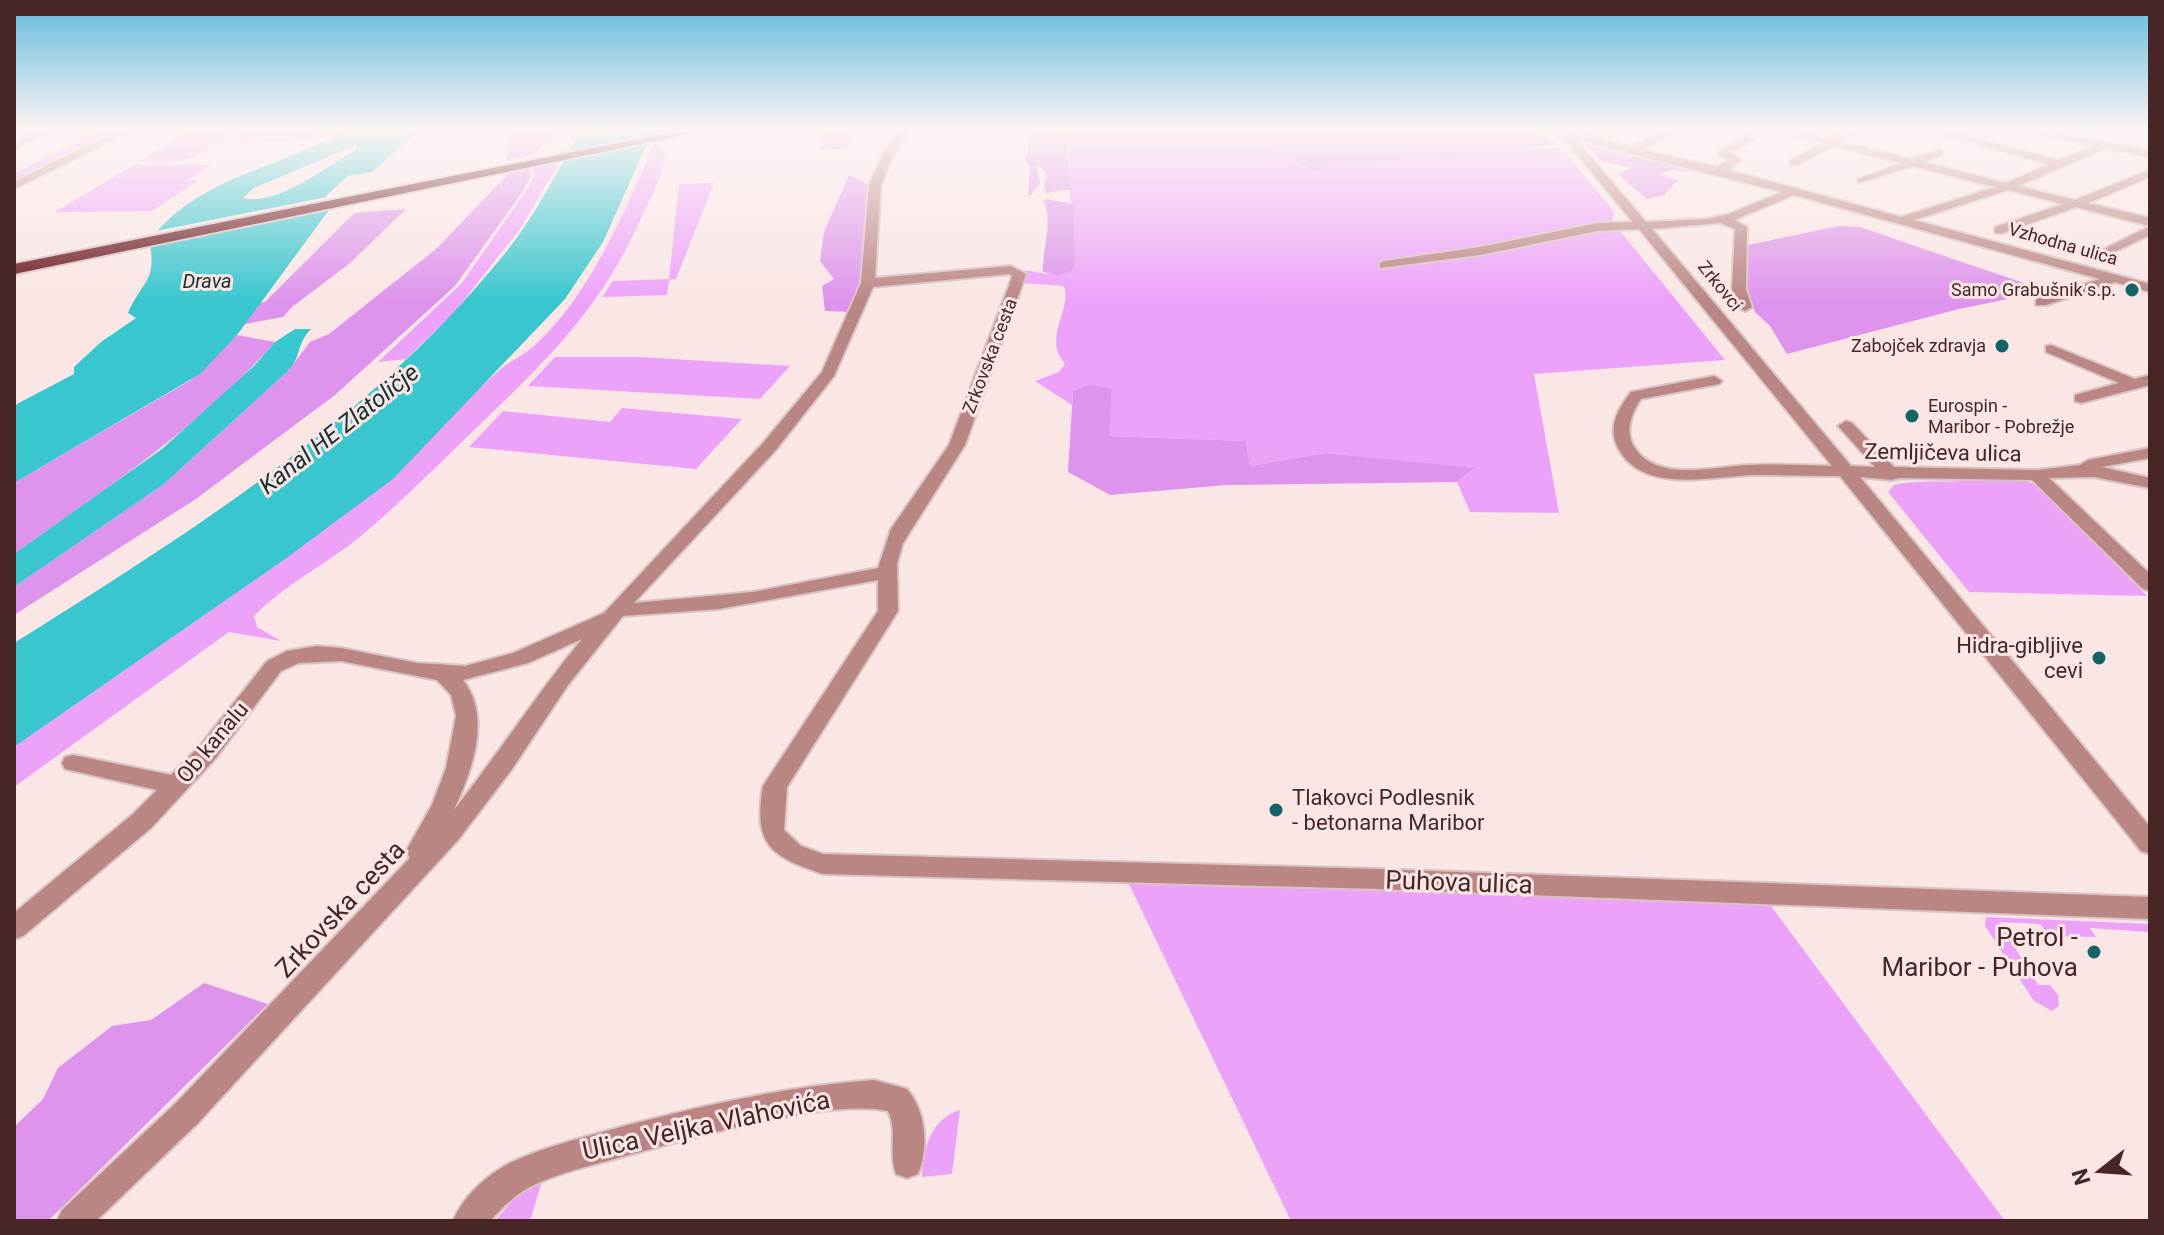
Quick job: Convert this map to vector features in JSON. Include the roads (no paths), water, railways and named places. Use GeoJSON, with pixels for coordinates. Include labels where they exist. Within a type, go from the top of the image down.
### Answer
{"type":"FeatureCollection","features":[{"type":"Feature","properties":{"kind":"highway"},"geometry":{"type":"LineString","coordinates":[[14,262],[399,186]]}},
{"type":"Feature","properties":{"kind":"highway"},"geometry":{"type":"LineString","coordinates":[[14,269],[427,186]]}},
{"type":"Feature","properties":{"kind":"street","name":"Zrkovska cesta"},"geometry":{"type":"LineString","coordinates":[[73,1221],[187,1113],[449,833],[504,763],[560,680],[616,612],[769,447],[829,373],[868,283],[875,186]]}},
{"type":"Feature","properties":{"kind":"street","name":"Zrkovci"},"geometry":{"type":"LineString","coordinates":[[1609,186],[1845,473]]}},
{"type":"Feature","properties":{"kind":"street","name":"Vzhodna ulica"},"geometry":{"type":"LineString","coordinates":[[1774,186],[2150,288]]}},
{"type":"Feature","properties":{"kind":"street"},"geometry":{"type":"LineString","coordinates":[[2000,186],[2150,222]]}},
{"type":"Feature","properties":{"kind":"street"},"geometry":{"type":"LineString","coordinates":[[1904,220],[2008,186]]}},
{"type":"Feature","properties":{"kind":"street"},"geometry":{"type":"LineString","coordinates":[[1999,230],[2119,186]]}},
{"type":"Feature","properties":{"kind":"street"},"geometry":{"type":"LineString","coordinates":[[1385,265],[1480,251],[1590,228],[1722,220],[1794,191]]}},
{"type":"Feature","properties":{"kind":"street"},"geometry":{"type":"LineString","coordinates":[[1722,220],[1741,227],[1739,290],[1745,307]]}},
{"type":"Feature","properties":{"kind":"street"},"geometry":{"type":"LineString","coordinates":[[2106,251],[2150,230]]}},
{"type":"Feature","properties":{"kind":"street","name":"Zrkovska cesta"},"geometry":{"type":"LineString","coordinates":[[775,840],[769,820],[775,786],[888,611],[891,591],[887,572],[889,556],[912,508],[951,456],[1010,307],[1019,274],[1011,270],[868,283]]}},
{"type":"Feature","properties":{"kind":"street"},"geometry":{"type":"LineString","coordinates":[[2041,302],[2115,278]]}},
{"type":"Feature","properties":{"kind":"street"},"geometry":{"type":"LineString","coordinates":[[2051,349],[2133,384]]}},
{"type":"Feature","properties":{"kind":"street"},"geometry":{"type":"LineString","coordinates":[[2081,398],[2150,380]]}},
{"type":"Feature","properties":{"kind":"street","name":"Zemljičeva ulica"},"geometry":{"type":"LineString","coordinates":[[1714,381],[1636,395],[1620,423],[1621,439],[1627,449],[1650,468],[1673,474],[1718,470],[1892,475],[2088,471],[2150,483]]}},
{"type":"Feature","properties":{"kind":"street"},"geometry":{"type":"LineString","coordinates":[[1846,426],[1892,475]]}},
{"type":"Feature","properties":{"kind":"street","name":"Zemljičeva ulica"},"geometry":{"type":"LineString","coordinates":[[2088,471],[2087,465],[2150,453]]}},
{"type":"Feature","properties":{"kind":"street","name":"Zemljičeva ulica"},"geometry":{"type":"LineString","coordinates":[[2115,475],[2150,469]]}},
{"type":"Feature","properties":{"kind":"street"},"geometry":{"type":"LineString","coordinates":[[1845,473],[2150,844]]}},
{"type":"Feature","properties":{"kind":"street"},"geometry":{"type":"LineString","coordinates":[[2044,473],[2150,585]]}},
{"type":"Feature","properties":{"kind":"street"},"geometry":{"type":"LineString","coordinates":[[616,612],[738,603],[887,572]]}},
{"type":"Feature","properties":{"kind":"street","name":"Ob kanalu"},"geometry":{"type":"LineString","coordinates":[[14,928],[142,821],[207,753],[274,666],[284,659],[314,652],[443,674],[467,673],[522,657],[616,612]]}},
{"type":"Feature","properties":{"kind":"street"},"geometry":{"type":"LineString","coordinates":[[370,920],[430,835],[464,743],[465,702],[458,686],[443,674]]}},
{"type":"Feature","properties":{"kind":"street"},"geometry":{"type":"LineString","coordinates":[[73,763],[175,785]]}},
{"type":"Feature","properties":{"kind":"street","name":"Puhova ulica"},"geometry":{"type":"LineString","coordinates":[[775,840],[794,856],[823,864],[1377,879],[2150,908]]}},
{"type":"Feature","properties":{"kind":"street","name":"Ulica Veljka Vlahovića"},"geometry":{"type":"LineString","coordinates":[[469,1221],[500,1188],[522,1174],[574,1154],[712,1120],[829,1097],[882,1093],[897,1100],[907,1116],[907,1163]]}},
{"type":"Feature","properties":{"kind":"water","name":"Drava"},"geometry":{"type":"Polygon","coordinates":[[[260,186],[243,198],[256,199],[296,186],[337,186],[326,196],[329,210],[237,335],[200,374],[14,483],[14,409],[17,404],[74,374],[74,367],[101,342],[136,318],[128,313],[150,273],[149,242],[168,220],[215,188],[260,186]]]}},
{"type":"Feature","properties":{"kind":"water","name":"Kanal HE Zlatoličje"},"geometry":{"type":"Polygon","coordinates":[[[549,186],[628,186],[603,242],[565,299],[393,479],[281,562],[14,747],[14,643],[212,514],[339,419],[398,368],[454,312],[506,252],[549,186]]]}},
{"type":"Feature","properties":{"kind":"water"},"geometry":{"type":"Polygon","coordinates":[[[295,329],[311,329],[288,371],[164,484],[14,587],[14,554],[162,449],[254,366],[275,342],[295,329]]]}},
{"type":"Feature","properties":{"kind":"place","name":"Samo Grabušnik s.p."},"geometry":{"type":"Point","coordinates":[2132,290]}},
{"type":"Feature","properties":{"kind":"place","name":"Zabojček zdravja"},"geometry":{"type":"Point","coordinates":[2002,346]}},
{"type":"Feature","properties":{"kind":"place","name":"Eurospin - Maribor - Pobrežje"},"geometry":{"type":"Point","coordinates":[1912,416]}},
{"type":"Feature","properties":{"kind":"place","name":"Hidra-gibljive cevi"},"geometry":{"type":"Point","coordinates":[2099,658]}},
{"type":"Feature","properties":{"kind":"place","name":"Tlakovci Podlesnik - betonarna Maribor"},"geometry":{"type":"Point","coordinates":[1276,810]}},
{"type":"Feature","properties":{"kind":"place","name":"Petrol - Maribor - Puhova"},"geometry":{"type":"Point","coordinates":[2094,952]}}]}
